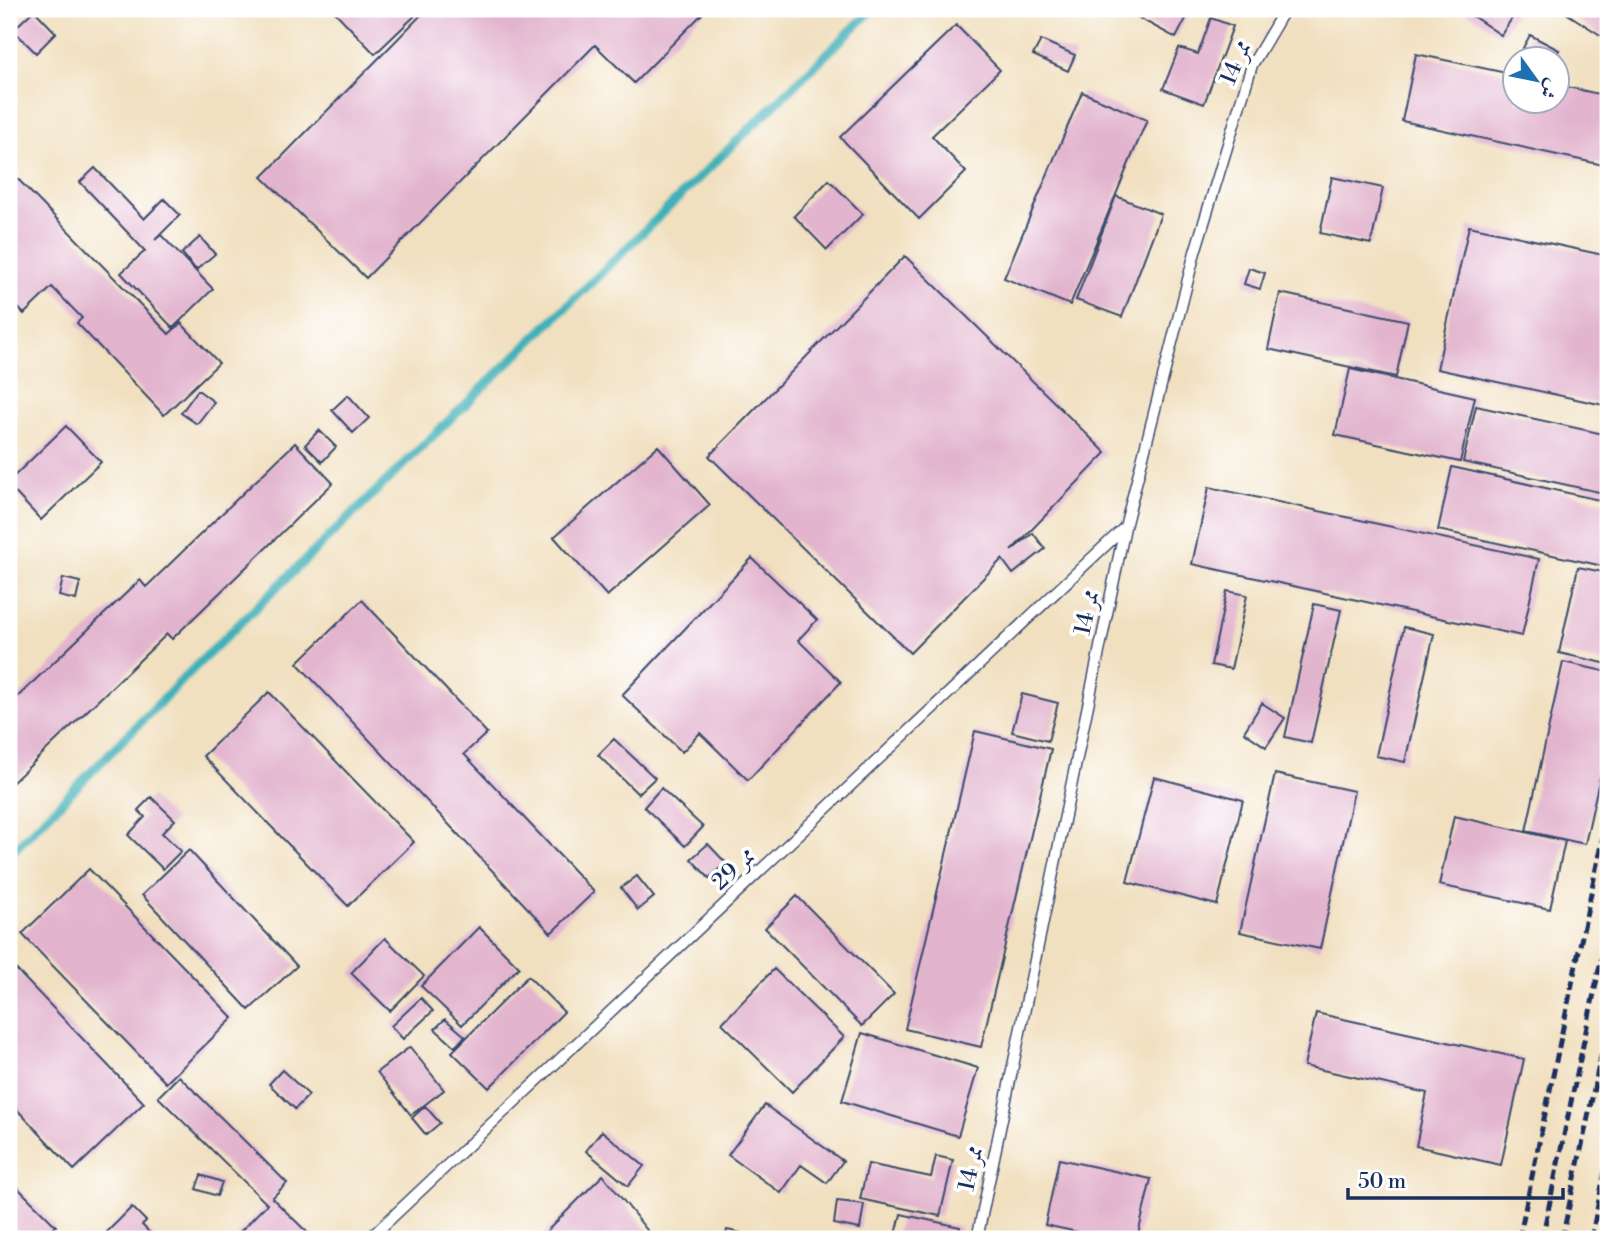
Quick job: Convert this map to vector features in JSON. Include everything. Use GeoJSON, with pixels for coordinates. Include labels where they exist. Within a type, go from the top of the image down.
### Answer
{"type":"FeatureCollection","features":[{"type":"Feature","properties":{"kind":"lane","name":"ممر 14"},"geometry":{"type":"LineString","coordinates":[[977,1239],[1125,527],[1195,252],[1252,65],[1284,9]]}},
{"type":"Feature","properties":{"kind":"lane","name":"ممر 29"},"geometry":{"type":"LineString","coordinates":[[369,1239],[1125,527]]}},
{"type":"Feature","properties":{"kind":"building"},"geometry":{"type":"Polygon","coordinates":[[[332,9],[422,9],[375,54],[332,9]]]}},
{"type":"Feature","properties":{"kind":"building"},"geometry":{"type":"Polygon","coordinates":[[[427,9],[707,9],[634,83],[595,45],[366,278],[262,177],[427,9]]]}},
{"type":"Feature","properties":{"kind":"building"},"geometry":{"type":"Polygon","coordinates":[[[1191,9],[1176,38],[1126,11],[1191,9]]]}},
{"type":"Feature","properties":{"kind":"building"},"geometry":{"type":"Polygon","coordinates":[[[1462,9],[1518,9],[1501,35],[1462,9]]]}},
{"type":"Feature","properties":{"kind":"building"},"geometry":{"type":"Polygon","coordinates":[[[1560,9],[1608,9],[1608,40],[1560,9]]]}},
{"type":"Feature","properties":{"kind":"building"},"geometry":{"type":"Polygon","coordinates":[[[34,10],[56,33],[36,53],[13,30],[34,10]]]}},
{"type":"Feature","properties":{"kind":"building"},"geometry":{"type":"Polygon","coordinates":[[[1211,18],[1233,26],[1204,104],[1163,89],[1179,48],[1198,54],[1211,18]]]}},
{"type":"Feature","properties":{"kind":"building"},"geometry":{"type":"Polygon","coordinates":[[[956,25],[1000,70],[932,136],[966,172],[919,219],[840,137],[956,25]]]}},
{"type":"Feature","properties":{"kind":"building"},"geometry":{"type":"Polygon","coordinates":[[[1530,35],[1551,46],[1524,46],[1530,35]]]}},
{"type":"Feature","properties":{"kind":"building"},"geometry":{"type":"Polygon","coordinates":[[[1041,40],[1075,55],[1068,71],[1033,55],[1041,40]]]}},
{"type":"Feature","properties":{"kind":"building"},"geometry":{"type":"Polygon","coordinates":[[[1416,54],[1502,72],[1502,116],[1572,116],[1572,88],[1608,96],[1608,166],[1402,121],[1416,54]]]}},
{"type":"Feature","properties":{"kind":"building"},"geometry":{"type":"Polygon","coordinates":[[[1082,92],[1147,120],[1070,305],[1004,278],[1082,92]]]}},
{"type":"Feature","properties":{"kind":"building"},"geometry":{"type":"Polygon","coordinates":[[[95,168],[144,219],[164,199],[180,215],[155,240],[161,235],[213,289],[173,328],[121,273],[145,251],[80,182],[95,168]]]}},
{"type":"Feature","properties":{"kind":"building"},"geometry":{"type":"Polygon","coordinates":[[[9,170],[169,334],[181,323],[219,363],[164,415],[77,323],[82,318],[52,287],[24,314],[9,298],[9,170]]]}},
{"type":"Feature","properties":{"kind":"building"},"geometry":{"type":"Polygon","coordinates":[[[1332,177],[1383,188],[1371,244],[1320,233],[1332,177]]]}},
{"type":"Feature","properties":{"kind":"building"},"geometry":{"type":"Polygon","coordinates":[[[829,180],[863,214],[827,250],[794,216],[829,180]]]}},
{"type":"Feature","properties":{"kind":"building"},"geometry":{"type":"Polygon","coordinates":[[[1116,196],[1161,214],[1122,317],[1076,300],[1116,196]]]}},
{"type":"Feature","properties":{"kind":"building"},"geometry":{"type":"Polygon","coordinates":[[[1469,226],[1608,256],[1608,406],[1437,369],[1469,226]]]}},
{"type":"Feature","properties":{"kind":"building"},"geometry":{"type":"Polygon","coordinates":[[[200,237],[215,254],[196,270],[182,253],[200,237]]]}},
{"type":"Feature","properties":{"kind":"building"},"geometry":{"type":"Polygon","coordinates":[[[905,256],[1106,453],[1011,551],[1033,533],[1045,549],[1013,574],[1002,559],[910,653],[709,456],[905,256]]]}},
{"type":"Feature","properties":{"kind":"building"},"geometry":{"type":"Polygon","coordinates":[[[1249,268],[1265,273],[1260,289],[1244,284],[1249,268]]]}},
{"type":"Feature","properties":{"kind":"building"},"geometry":{"type":"Polygon","coordinates":[[[1280,293],[1408,321],[1396,377],[1268,349],[1280,293]]]}},
{"type":"Feature","properties":{"kind":"building"},"geometry":{"type":"Polygon","coordinates":[[[1350,369],[1475,397],[1460,462],[1335,435],[1350,369]]]}},
{"type":"Feature","properties":{"kind":"building"},"geometry":{"type":"Polygon","coordinates":[[[198,390],[214,402],[197,424],[181,413],[198,390]]]}},
{"type":"Feature","properties":{"kind":"building"},"geometry":{"type":"Polygon","coordinates":[[[348,395],[369,418],[353,433],[332,410],[348,395]]]}},
{"type":"Feature","properties":{"kind":"building"},"geometry":{"type":"Polygon","coordinates":[[[1476,406],[1608,435],[1608,494],[1463,462],[1476,406]]]}},
{"type":"Feature","properties":{"kind":"building"},"geometry":{"type":"Polygon","coordinates":[[[66,426],[101,462],[41,520],[9,486],[9,481],[66,426]]]}},
{"type":"Feature","properties":{"kind":"building"},"geometry":{"type":"Polygon","coordinates":[[[319,430],[336,447],[322,462],[305,445],[319,430]]]}},
{"type":"Feature","properties":{"kind":"building"},"geometry":{"type":"Polygon","coordinates":[[[295,443],[333,483],[172,639],[167,634],[9,786],[9,705],[140,580],[146,587],[295,443]]]}},
{"type":"Feature","properties":{"kind":"building"},"geometry":{"type":"Polygon","coordinates":[[[658,446],[710,505],[607,596],[554,537],[658,446]]]}},
{"type":"Feature","properties":{"kind":"building"},"geometry":{"type":"Polygon","coordinates":[[[1452,467],[1608,502],[1608,542],[1603,566],[1438,530],[1452,467]]]}},
{"type":"Feature","properties":{"kind":"building"},"geometry":{"type":"Polygon","coordinates":[[[1209,487],[1539,559],[1522,636],[1192,564],[1209,487]]]}},
{"type":"Feature","properties":{"kind":"building"},"geometry":{"type":"Polygon","coordinates":[[[752,558],[817,620],[798,640],[841,682],[748,780],[700,733],[682,752],[622,695],[752,558]]]}},
{"type":"Feature","properties":{"kind":"building"},"geometry":{"type":"Polygon","coordinates":[[[1578,567],[1608,573],[1608,664],[1559,653],[1578,567]]]}},
{"type":"Feature","properties":{"kind":"building"},"geometry":{"type":"Polygon","coordinates":[[[63,578],[80,582],[76,600],[59,596],[63,578]]]}},
{"type":"Feature","properties":{"kind":"building"},"geometry":{"type":"Polygon","coordinates":[[[1227,591],[1247,595],[1231,669],[1211,665],[1227,591]]]}},
{"type":"Feature","properties":{"kind":"building"},"geometry":{"type":"Polygon","coordinates":[[[362,600],[487,733],[464,754],[594,892],[551,933],[297,663],[362,600]]]}},
{"type":"Feature","properties":{"kind":"building"},"geometry":{"type":"Polygon","coordinates":[[[1314,604],[1341,610],[1311,743],[1285,737],[1314,604]]]}},
{"type":"Feature","properties":{"kind":"building"},"geometry":{"type":"Polygon","coordinates":[[[1404,627],[1434,634],[1405,762],[1376,756],[1404,627]]]}},
{"type":"Feature","properties":{"kind":"building"},"geometry":{"type":"Polygon","coordinates":[[[1563,662],[1608,672],[1608,740],[1585,844],[1526,831],[1563,662]]]}},
{"type":"Feature","properties":{"kind":"building"},"geometry":{"type":"Polygon","coordinates":[[[269,692],[414,842],[348,906],[203,756],[269,692]]]}},
{"type":"Feature","properties":{"kind":"building"},"geometry":{"type":"Polygon","coordinates":[[[1022,694],[1058,703],[1048,741],[1012,732],[1022,694]]]}},
{"type":"Feature","properties":{"kind":"building"},"geometry":{"type":"Polygon","coordinates":[[[1262,703],[1285,718],[1266,747],[1244,732],[1262,703]]]}},
{"type":"Feature","properties":{"kind":"building"},"geometry":{"type":"Polygon","coordinates":[[[975,731],[1051,749],[981,1047],[905,1029],[975,731]]]}},
{"type":"Feature","properties":{"kind":"building"},"geometry":{"type":"Polygon","coordinates":[[[614,739],[655,778],[638,794],[598,755],[614,739]]]}},
{"type":"Feature","properties":{"kind":"building"},"geometry":{"type":"Polygon","coordinates":[[[1275,774],[1354,791],[1320,949],[1240,932],[1275,774]]]}},
{"type":"Feature","properties":{"kind":"building"},"geometry":{"type":"Polygon","coordinates":[[[1154,777],[1243,800],[1217,905],[1127,882],[1154,777]]]}},
{"type":"Feature","properties":{"kind":"building"},"geometry":{"type":"Polygon","coordinates":[[[661,788],[703,827],[685,846],[644,807],[661,788]]]}},
{"type":"Feature","properties":{"kind":"building"},"geometry":{"type":"Polygon","coordinates":[[[151,797],[175,820],[162,833],[181,851],[163,869],[128,835],[145,817],[138,810],[151,797]]]}},
{"type":"Feature","properties":{"kind":"building"},"geometry":{"type":"Polygon","coordinates":[[[1454,816],[1565,841],[1550,909],[1439,885],[1454,816]]]}},
{"type":"Feature","properties":{"kind":"building"},"geometry":{"type":"Polygon","coordinates":[[[708,844],[726,863],[709,878],[691,859],[708,844]]]}},
{"type":"Feature","properties":{"kind":"building"},"geometry":{"type":"Polygon","coordinates":[[[189,850],[297,966],[249,1010],[142,895],[189,850]]]}},
{"type":"Feature","properties":{"kind":"building"},"geometry":{"type":"Polygon","coordinates":[[[89,869],[233,1018],[166,1083],[22,934],[89,869]]]}},
{"type":"Feature","properties":{"kind":"building"},"geometry":{"type":"Polygon","coordinates":[[[637,876],[654,897],[638,910],[621,888],[637,876]]]}},
{"type":"Feature","properties":{"kind":"building"},"geometry":{"type":"Polygon","coordinates":[[[797,896],[894,994],[862,1026],[765,928],[797,896]]]}},
{"type":"Feature","properties":{"kind":"building"},"geometry":{"type":"Polygon","coordinates":[[[479,927],[519,967],[462,1025],[421,986],[479,927]]]}},
{"type":"Feature","properties":{"kind":"building"},"geometry":{"type":"Polygon","coordinates":[[[385,938],[424,976],[390,1011],[351,973],[385,938]]]}},
{"type":"Feature","properties":{"kind":"building"},"geometry":{"type":"Polygon","coordinates":[[[9,962],[144,1103],[74,1170],[9,1101],[9,962]]]}},
{"type":"Feature","properties":{"kind":"building"},"geometry":{"type":"Polygon","coordinates":[[[774,969],[844,1037],[792,1092],[722,1023],[774,969]]]}},
{"type":"Feature","properties":{"kind":"building"},"geometry":{"type":"Polygon","coordinates":[[[528,976],[564,1012],[489,1088],[452,1052],[528,976]]]}},
{"type":"Feature","properties":{"kind":"building"},"geometry":{"type":"Polygon","coordinates":[[[421,998],[433,1011],[403,1039],[391,1026],[421,998]]]}},
{"type":"Feature","properties":{"kind":"building"},"geometry":{"type":"Polygon","coordinates":[[[1316,1013],[1524,1059],[1501,1165],[1416,1146],[1427,1093],[1304,1066],[1316,1013]]]}},
{"type":"Feature","properties":{"kind":"building"},"geometry":{"type":"Polygon","coordinates":[[[445,1019],[465,1036],[455,1047],[435,1029],[445,1019]]]}},
{"type":"Feature","properties":{"kind":"building"},"geometry":{"type":"Polygon","coordinates":[[[862,1033],[978,1068],[958,1136],[842,1101],[862,1033]]]}},
{"type":"Feature","properties":{"kind":"building"},"geometry":{"type":"Polygon","coordinates":[[[410,1047],[444,1090],[411,1115],[377,1072],[410,1047]]]}},
{"type":"Feature","properties":{"kind":"building"},"geometry":{"type":"Polygon","coordinates":[[[282,1070],[309,1095],[295,1109],[269,1084],[282,1070]]]}},
{"type":"Feature","properties":{"kind":"building"},"geometry":{"type":"Polygon","coordinates":[[[179,1076],[287,1183],[272,1198],[314,1239],[240,1239],[236,1236],[267,1204],[158,1097],[179,1076]]]}},
{"type":"Feature","properties":{"kind":"building"},"geometry":{"type":"Polygon","coordinates":[[[765,1105],[843,1161],[827,1183],[801,1165],[781,1193],[728,1155],[765,1105]]]}},
{"type":"Feature","properties":{"kind":"building"},"geometry":{"type":"Polygon","coordinates":[[[425,1106],[440,1123],[426,1135],[412,1118],[425,1106]]]}},
{"type":"Feature","properties":{"kind":"building"},"geometry":{"type":"Polygon","coordinates":[[[602,1131],[644,1166],[628,1186],[586,1151],[602,1131]]]}},
{"type":"Feature","properties":{"kind":"building"},"geometry":{"type":"Polygon","coordinates":[[[936,1156],[953,1160],[940,1216],[860,1199],[868,1164],[931,1177],[936,1156]]]}},
{"type":"Feature","properties":{"kind":"building"},"geometry":{"type":"Polygon","coordinates":[[[1059,1159],[1151,1179],[1137,1239],[1110,1239],[1045,1225],[1059,1159]]]}},
{"type":"Feature","properties":{"kind":"building"},"geometry":{"type":"Polygon","coordinates":[[[201,1175],[222,1182],[217,1196],[196,1189],[201,1175]]]}},
{"type":"Feature","properties":{"kind":"building"},"geometry":{"type":"Polygon","coordinates":[[[603,1175],[654,1239],[539,1239],[603,1175]]]}},
{"type":"Feature","properties":{"kind":"building"},"geometry":{"type":"Polygon","coordinates":[[[9,1179],[56,1226],[42,1239],[9,1239],[9,1179]]]}},
{"type":"Feature","properties":{"kind":"building"},"geometry":{"type":"Polygon","coordinates":[[[837,1201],[864,1204],[860,1229],[834,1224],[837,1201]]]}},
{"type":"Feature","properties":{"kind":"building"},"geometry":{"type":"Polygon","coordinates":[[[132,1207],[146,1221],[142,1225],[156,1239],[111,1239],[105,1234],[132,1207]]]}},
{"type":"Feature","properties":{"kind":"building"},"geometry":{"type":"Polygon","coordinates":[[[901,1214],[960,1227],[958,1239],[895,1239],[901,1214]]]}},
{"type":"Feature","properties":{"kind":"building"},"geometry":{"type":"Polygon","coordinates":[[[727,1230],[764,1238],[764,1239],[725,1239],[727,1230]]]}},
{"type":"Feature","properties":{"kind":"waterway"},"geometry":{"type":"LineString","coordinates":[[9,855],[197,665],[873,9]]}},
{"type":"Feature","properties":{"kind":"railway"},"geometry":{"type":"LineString","coordinates":[[1519,1239],[1608,811]]}},
{"type":"Feature","properties":{"kind":"railway"},"geometry":{"type":"LineString","coordinates":[[1542,1239],[1608,927]]}},
{"type":"Feature","properties":{"kind":"railway"},"geometry":{"type":"LineString","coordinates":[[1562,1239],[1608,1023]]}},
{"type":"Feature","properties":{"kind":"railway"},"geometry":{"type":"LineString","coordinates":[[1591,1239],[1608,1156]]}},
{"type":"Feature","properties":{"kind":"railway"},"geometry":{"type":"LineString","coordinates":[[1605,1239],[1608,1229]]}}]}
